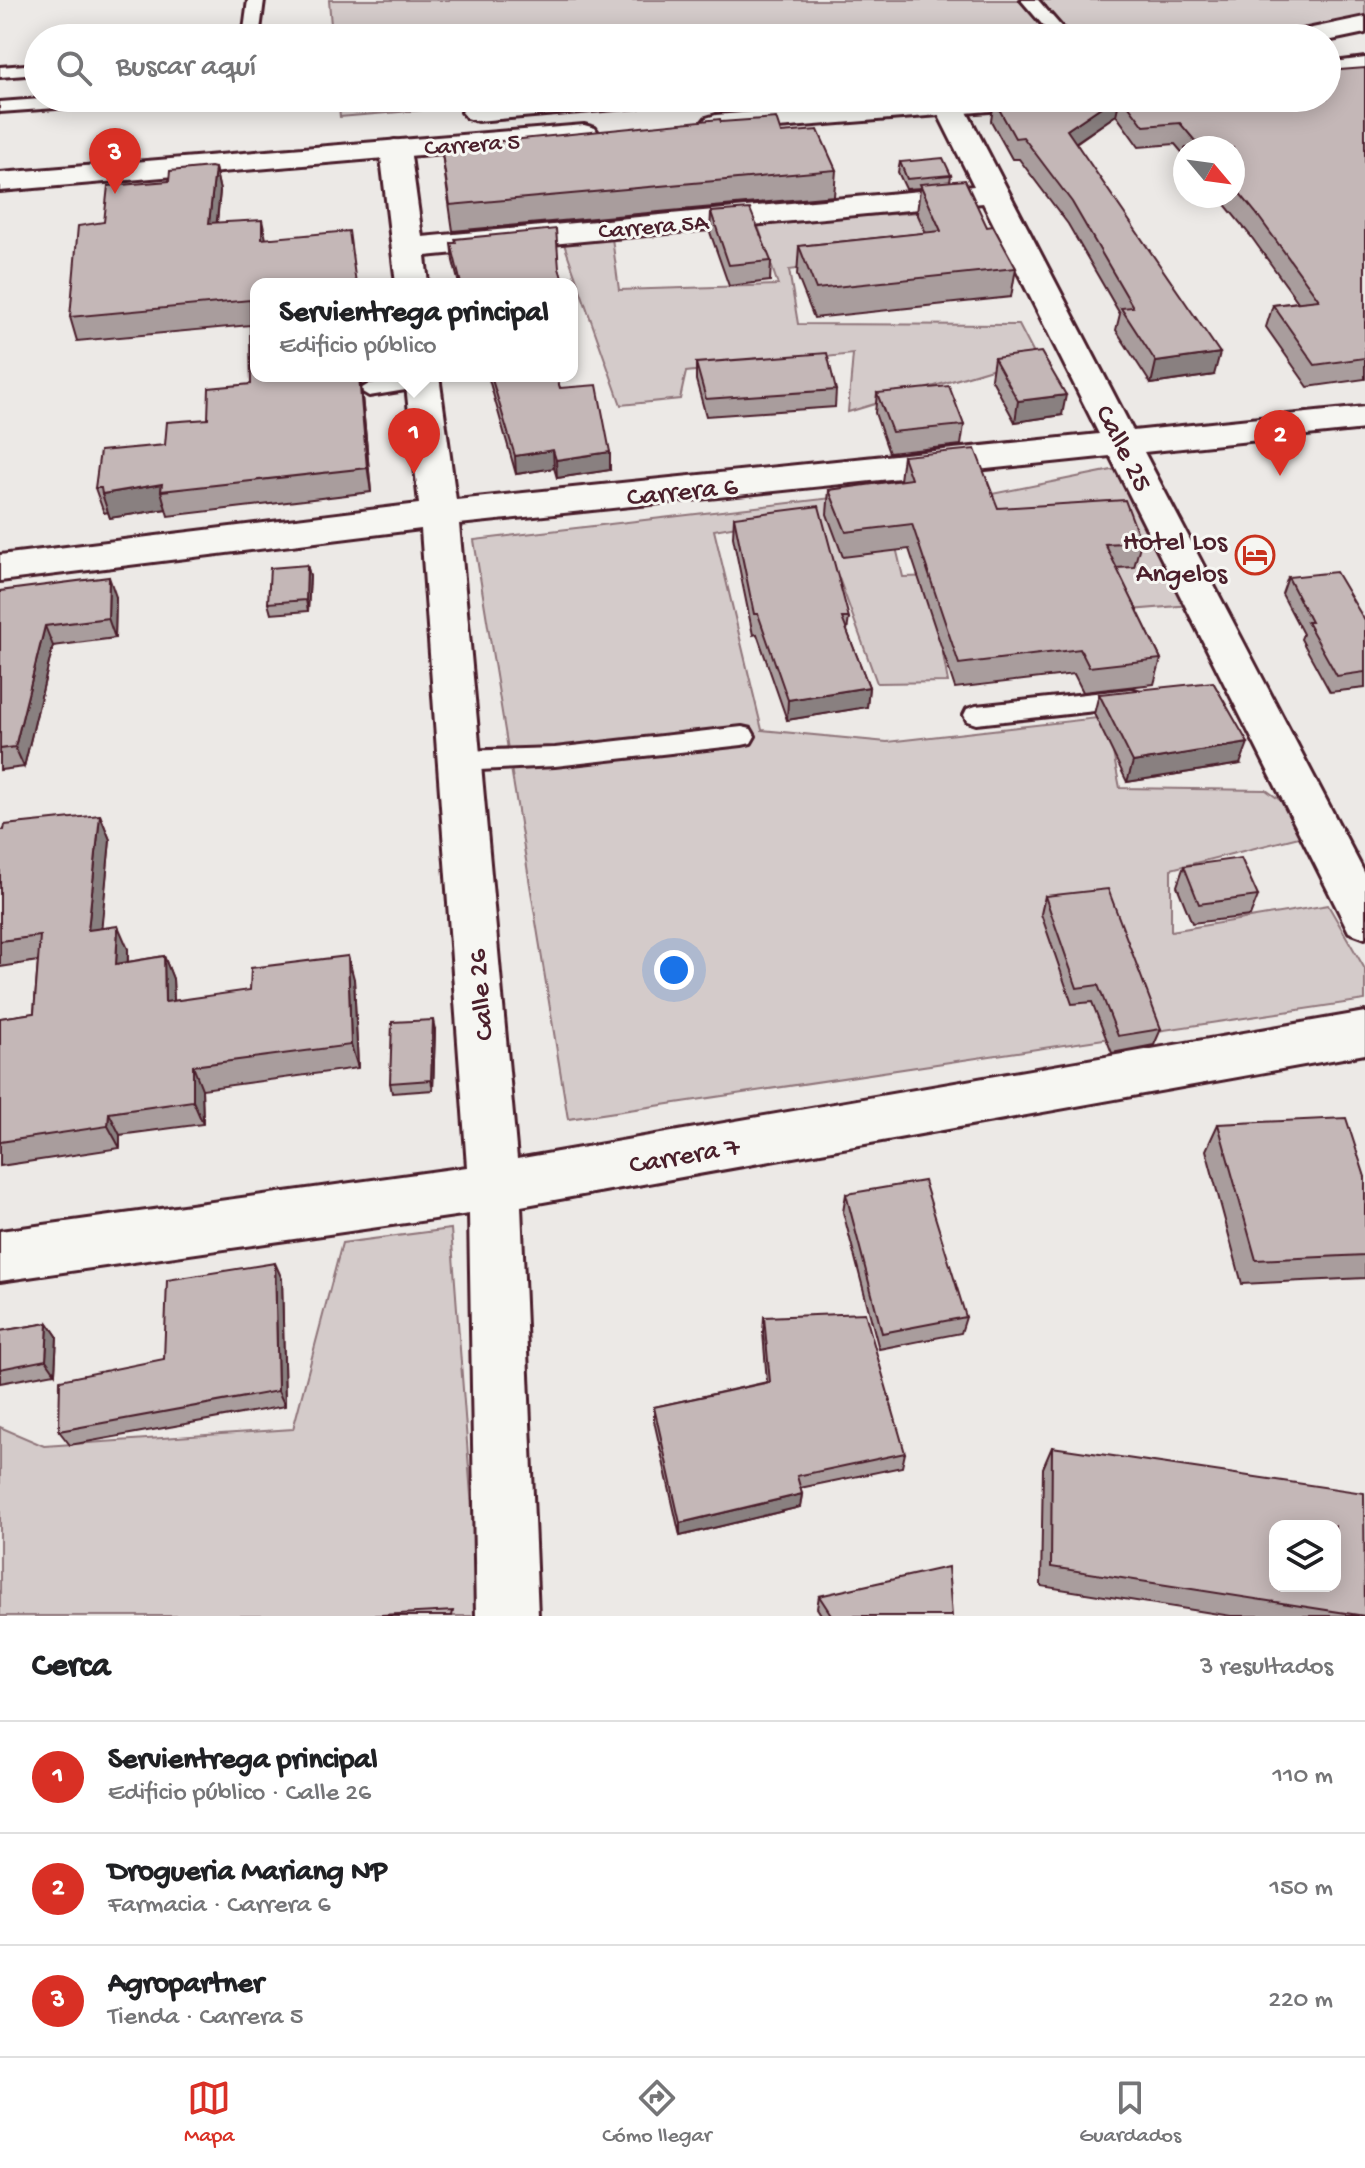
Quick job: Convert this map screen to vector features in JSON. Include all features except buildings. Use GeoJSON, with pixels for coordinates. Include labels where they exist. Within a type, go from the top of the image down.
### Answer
{"type":"FeatureCollection","features":[{"type":"Feature","properties":{"kind":"street"},"geometry":{"type":"LineString","coordinates":[[1341,30],[1365,25]]}},
{"type":"Feature","properties":{"kind":"street"},"geometry":{"type":"LineString","coordinates":[[1341,70],[1365,66]]}},
{"type":"Feature","properties":{"kind":"street"},"geometry":{"type":"LineString","coordinates":[[215,135],[245,112],[278,129]]}},
{"type":"Feature","properties":{"kind":"street","name":"Carrera 5"},"geometry":{"type":"LineString","coordinates":[[450,114],[474,112]]}},
{"type":"Feature","properties":{"kind":"street"},"geometry":{"type":"LineString","coordinates":[[680,127],[872,112]]}},
{"type":"Feature","properties":{"kind":"street","name":"Calle 25"},"geometry":{"type":"LineString","coordinates":[[952,112],[1124,444],[1232,688],[1365,919]]}},
{"type":"Feature","properties":{"kind":"street","name":"Carrera 5"},"geometry":{"type":"LineString","coordinates":[[0,182],[617,132]]}},
{"type":"Feature","properties":{"kind":"street"},"geometry":{"type":"LineString","coordinates":[[395,149],[411,278]]}},
{"type":"Feature","properties":{"kind":"street","name":"Carrera 5A"},"geometry":{"type":"LineString","coordinates":[[407,248],[994,194]]}},
{"type":"Feature","properties":{"kind":"street","name":"Calle 26"},"geometry":{"type":"LineString","coordinates":[[423,382],[439,514],[494,1187],[507,1616]]}},
{"type":"Feature","properties":{"kind":"street","name":"Carrera 6"},"geometry":{"type":"LineString","coordinates":[[0,568],[439,514],[1365,418]]}},
{"type":"Feature","properties":{"kind":"street","name":"Carrera 7"},"geometry":{"type":"LineString","coordinates":[[0,1256],[494,1187],[1365,1033]]}},
{"type":"Feature","properties":{"kind":"lane"},"geometry":{"type":"LineString","coordinates":[[253,24],[256,0]]}},
{"type":"Feature","properties":{"kind":"lane"},"geometry":{"type":"LineString","coordinates":[[1029,0],[1050,24]]}},
{"type":"Feature","properties":{"kind":"lane"},"geometry":{"type":"LineString","coordinates":[[0,72],[24,70]]}},
{"type":"Feature","properties":{"kind":"lane"},"geometry":{"type":"LineString","coordinates":[[0,107],[24,105]]}},
{"type":"Feature","properties":{"kind":"lane"},"geometry":{"type":"LineString","coordinates":[[369,390],[408,382]]}},
{"type":"Feature","properties":{"kind":"lane"},"geometry":{"type":"LineString","coordinates":[[976,715],[1157,696]]}},
{"type":"Feature","properties":{"kind":"lane"},"geometry":{"type":"LineString","coordinates":[[459,761],[555,757],[742,736]]}},
{"type":"Feature","properties":{"kind":"shaded area"},"geometry":{"type":"Polygon","coordinates":[[[329,0],[1365,0],[1365,19],[1341,24],[331,24],[329,0]]]}},
{"type":"Feature","properties":{"kind":"shaded area"},"geometry":{"type":"Polygon","coordinates":[[[339,112],[399,112],[340,117],[339,112]]]}},
{"type":"Feature","properties":{"kind":"shaded area"},"geometry":{"type":"Polygon","coordinates":[[[953,210],[977,245],[789,270],[798,324],[1019,325],[1035,356],[848,412],[853,354],[686,372],[680,399],[621,405],[564,244],[612,238],[619,290],[778,285],[757,223],[953,210]]]}},
{"type":"Feature","properties":{"kind":"shaded area"},"geometry":{"type":"Polygon","coordinates":[[[1127,467],[1190,605],[938,626],[948,682],[877,683],[815,512],[714,530],[762,730],[887,742],[1106,717],[1120,788],[1266,790],[1323,831],[1171,869],[1171,931],[1328,905],[1365,969],[1365,1000],[568,1119],[474,540],[883,492],[903,577],[1020,574],[992,494],[1127,467]]]}},
{"type":"Feature","properties":{"kind":"shaded area"},"geometry":{"type":"Polygon","coordinates":[[[451,1229],[480,1616],[0,1616],[0,1427],[44,1446],[293,1429],[342,1243],[451,1229]]]}},
{"type":"Feature","properties":{"kind":"place","name":"Agropartner"},"geometry":{"type":"Point","coordinates":[115,194]}},
{"type":"Feature","properties":{"kind":"place","name":"Servientrega principal"},"geometry":{"type":"Point","coordinates":[414,474]}},
{"type":"Feature","properties":{"kind":"place","name":"Drogueria Mariang NP"},"geometry":{"type":"Point","coordinates":[1280,476]}},
{"type":"Feature","properties":{"kind":"place","name":"Hotel Los Angelos"},"geometry":{"type":"Point","coordinates":[1255,555]}}]}
